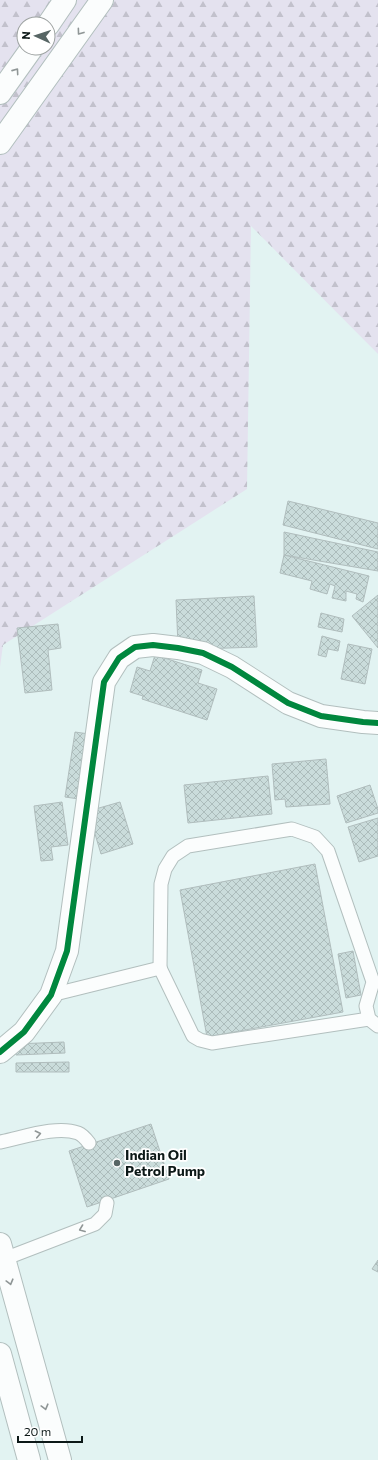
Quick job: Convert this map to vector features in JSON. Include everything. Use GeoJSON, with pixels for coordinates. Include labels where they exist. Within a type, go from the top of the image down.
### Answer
{"type":"FeatureCollection","features":[{"type":"Feature","properties":{"kind":"street"},"geometry":{"type":"LineString","coordinates":[[54,16],[65,0]]}},
{"type":"Feature","properties":{"kind":"street"},"geometry":{"type":"LineString","coordinates":[[0,143],[102,0]]}},
{"type":"Feature","properties":{"kind":"street"},"geometry":{"type":"LineString","coordinates":[[0,94],[26,56]]}},
{"type":"Feature","properties":{"kind":"street"},"geometry":{"type":"LineString","coordinates":[[0,1052],[24,1032],[51,995],[67,951],[104,682],[119,658],[135,647],[154,645],[203,653],[232,667],[288,703],[321,716],[378,723]]}},
{"type":"Feature","properties":{"kind":"street"},"geometry":{"type":"LineString","coordinates":[[2,1252],[60,1460]]}},
{"type":"Feature","properties":{"kind":"street"},"geometry":{"type":"LineString","coordinates":[[0,1354],[29,1460]]}},
{"type":"Feature","properties":{"kind":"lane"},"geometry":{"type":"LineString","coordinates":[[292,829],[315,837],[328,851],[376,981],[366,1006],[374,1022],[226,1042],[206,1042],[193,1036],[160,968],[162,884],[165,869],[173,856],[188,846],[292,829]]}},
{"type":"Feature","properties":{"kind":"lane"},"geometry":{"type":"LineString","coordinates":[[51,995],[160,968]]}},
{"type":"Feature","properties":{"kind":"lane"},"geometry":{"type":"LineString","coordinates":[[0,1142],[54,1131],[70,1131],[79,1133],[90,1143]]}},
{"type":"Feature","properties":{"kind":"lane"},"geometry":{"type":"LineString","coordinates":[[2,1252],[95,1224],[104,1214],[107,1203]]}},
{"type":"Feature","properties":{"kind":"green space"},"geometry":{"type":"Polygon","coordinates":[[[0,0],[378,0],[378,354],[251,226],[247,489],[3,645],[0,667],[0,0]]]}},
{"type":"Feature","properties":{"kind":"building"},"geometry":{"type":"Polygon","coordinates":[[[288,501],[378,523],[378,549],[283,525],[288,501]]]}},
{"type":"Feature","properties":{"kind":"building"},"geometry":{"type":"Polygon","coordinates":[[[284,532],[378,552],[378,571],[284,555],[284,532]]]}},
{"type":"Feature","properties":{"kind":"building"},"geometry":{"type":"Polygon","coordinates":[[[284,555],[369,576],[363,602],[356,599],[357,594],[346,591],[346,601],[332,598],[335,586],[330,584],[327,594],[310,589],[312,581],[280,573],[284,555]]]}},
{"type":"Feature","properties":{"kind":"building"},"geometry":{"type":"Polygon","coordinates":[[[378,595],[378,648],[352,616],[378,595]]]}},
{"type":"Feature","properties":{"kind":"building"},"geometry":{"type":"Polygon","coordinates":[[[254,596],[257,647],[200,649],[178,645],[176,600],[254,596]]]}},
{"type":"Feature","properties":{"kind":"building"},"geometry":{"type":"Polygon","coordinates":[[[321,613],[344,619],[342,632],[318,627],[321,613]]]}},
{"type":"Feature","properties":{"kind":"building"},"geometry":{"type":"Polygon","coordinates":[[[58,624],[61,648],[48,650],[52,690],[25,693],[17,628],[58,624]]]}},
{"type":"Feature","properties":{"kind":"building"},"geometry":{"type":"Polygon","coordinates":[[[322,636],[340,641],[338,651],[328,649],[326,657],[318,655],[322,636]]]}},
{"type":"Feature","properties":{"kind":"building"},"geometry":{"type":"Polygon","coordinates":[[[348,644],[372,649],[365,684],[341,679],[348,644]]]}},
{"type":"Feature","properties":{"kind":"building"},"geometry":{"type":"Polygon","coordinates":[[[155,655],[202,670],[198,683],[217,689],[207,720],[142,699],[143,696],[130,692],[137,667],[150,671],[155,655]]]}},
{"type":"Feature","properties":{"kind":"building"},"geometry":{"type":"Polygon","coordinates":[[[75,732],[89,734],[79,799],[65,797],[75,732]]]}},
{"type":"Feature","properties":{"kind":"building"},"geometry":{"type":"Polygon","coordinates":[[[326,759],[330,804],[286,807],[285,799],[275,800],[272,764],[326,759]]]}},
{"type":"Feature","properties":{"kind":"building"},"geometry":{"type":"Polygon","coordinates":[[[268,776],[272,814],[188,823],[184,785],[268,776]]]}},
{"type":"Feature","properties":{"kind":"building"},"geometry":{"type":"Polygon","coordinates":[[[370,785],[378,813],[346,823],[337,796],[370,785]]]}},
{"type":"Feature","properties":{"kind":"building"},"geometry":{"type":"Polygon","coordinates":[[[62,802],[68,845],[51,847],[53,860],[41,861],[34,806],[62,802]]]}},
{"type":"Feature","properties":{"kind":"building"},"geometry":{"type":"Polygon","coordinates":[[[120,802],[133,844],[101,854],[92,824],[96,823],[92,810],[120,802]]]}},
{"type":"Feature","properties":{"kind":"building"},"geometry":{"type":"Polygon","coordinates":[[[378,818],[378,856],[359,862],[348,827],[378,818]]]}},
{"type":"Feature","properties":{"kind":"building"},"geometry":{"type":"Polygon","coordinates":[[[315,864],[343,1012],[207,1037],[180,890],[315,864]]]}},
{"type":"Feature","properties":{"kind":"building"},"geometry":{"type":"Polygon","coordinates":[[[353,951],[361,995],[346,998],[338,954],[353,951]]]}},
{"type":"Feature","properties":{"kind":"building"},"geometry":{"type":"Polygon","coordinates":[[[64,1042],[65,1053],[16,1055],[15,1044],[64,1042]]]}},
{"type":"Feature","properties":{"kind":"building"},"geometry":{"type":"Polygon","coordinates":[[[69,1062],[69,1072],[16,1072],[16,1063],[69,1062]]]}},
{"type":"Feature","properties":{"kind":"building"},"geometry":{"type":"Polygon","coordinates":[[[151,1124],[169,1179],[87,1207],[69,1151],[151,1124]]]}},
{"type":"Feature","properties":{"kind":"building"},"geometry":{"type":"Polygon","coordinates":[[[378,1260],[378,1272],[372,1269],[378,1260]]]}},
{"type":"Feature","properties":{"kind":"cycle path"},"geometry":{"type":"LineString","coordinates":[[0,1052],[24,1032],[51,995],[67,951],[104,682],[119,658],[135,647],[153,645],[203,653],[232,667],[288,703],[321,716],[378,723]]}},
{"type":"Feature","properties":{"kind":"place","name":"Indian Oil Petrol Pump"},"geometry":{"type":"Point","coordinates":[117,1163]}}]}
